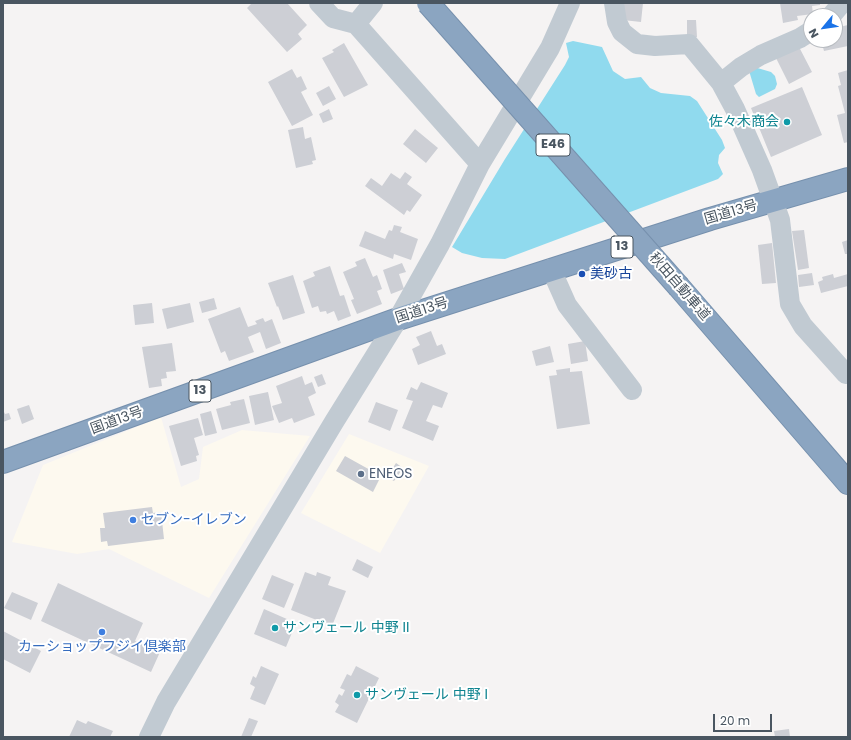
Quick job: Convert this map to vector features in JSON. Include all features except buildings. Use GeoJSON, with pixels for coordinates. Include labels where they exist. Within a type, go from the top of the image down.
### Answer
{"type":"FeatureCollection","features":[{"type":"Feature","properties":{"kind":"highway","name":"秋田自動車道"},"geometry":{"type":"LineString","coordinates":[[428,3],[848,483]]}},
{"type":"Feature","properties":{"kind":"highway","name":"国道13号"},"geometry":{"type":"LineString","coordinates":[[3,462],[398,319],[703,221],[848,179]]}},
{"type":"Feature","properties":{"kind":"street"},"geometry":{"type":"LineString","coordinates":[[320,3],[333,18],[356,24],[480,164]]}},
{"type":"Feature","properties":{"kind":"street"},"geometry":{"type":"LineString","coordinates":[[356,24],[373,3]]}},
{"type":"Feature","properties":{"kind":"street"},"geometry":{"type":"LineString","coordinates":[[149,737],[166,702],[334,422],[398,319],[440,244],[480,164],[550,48],[570,3]]}},
{"type":"Feature","properties":{"kind":"street"},"geometry":{"type":"LineString","coordinates":[[614,3],[622,32],[638,44],[655,46],[688,44],[721,83],[762,170],[780,220],[790,304],[803,326],[846,374]]}},
{"type":"Feature","properties":{"kind":"street"},"geometry":{"type":"LineString","coordinates":[[721,83],[741,67],[761,55],[803,36]]}},
{"type":"Feature","properties":{"kind":"street"},"geometry":{"type":"LineString","coordinates":[[551,270],[567,305],[632,390]]}},
{"type":"Feature","properties":{"kind":"shaded area"},"geometry":{"type":"Polygon","coordinates":[[[161,417],[181,487],[199,479],[203,447],[242,430],[310,436],[209,598],[109,549],[77,554],[12,542],[43,465],[161,417]]]}},
{"type":"Feature","properties":{"kind":"shaded area"},"geometry":{"type":"Polygon","coordinates":[[[349,434],[429,466],[380,553],[301,513],[349,434]]]}},
{"type":"Feature","properties":{"kind":"water"},"geometry":{"type":"Polygon","coordinates":[[[573,41],[602,47],[613,71],[625,79],[641,77],[650,88],[661,93],[690,96],[697,101],[722,140],[725,148],[719,155],[718,163],[723,174],[718,179],[505,259],[482,258],[462,253],[452,247],[505,159],[565,65],[569,57],[566,43],[573,41]]]}},
{"type":"Feature","properties":{"kind":"water"},"geometry":{"type":"Polygon","coordinates":[[[754,67],[771,72],[775,76],[777,84],[775,89],[759,97],[756,94],[749,70],[754,67]]]}},
{"type":"Feature","properties":{"kind":"place","name":"佐々木商会"},"geometry":{"type":"Point","coordinates":[787,122]}},
{"type":"Feature","properties":{"kind":"place","name":"美砂古"},"geometry":{"type":"Point","coordinates":[582,274]}},
{"type":"Feature","properties":{"kind":"place","name":"ENEOS"},"geometry":{"type":"Point","coordinates":[361,474]}},
{"type":"Feature","properties":{"kind":"place","name":"セブン-イレブン"},"geometry":{"type":"Point","coordinates":[133,520]}},
{"type":"Feature","properties":{"kind":"place","name":"サンヴェール 中野 II"},"geometry":{"type":"Point","coordinates":[275,628]}},
{"type":"Feature","properties":{"kind":"place","name":"カーショップフジイ倶楽部"},"geometry":{"type":"Point","coordinates":[102,632]}},
{"type":"Feature","properties":{"kind":"place","name":"サンヴェール 中野 I"},"geometry":{"type":"Point","coordinates":[357,695]}}]}
